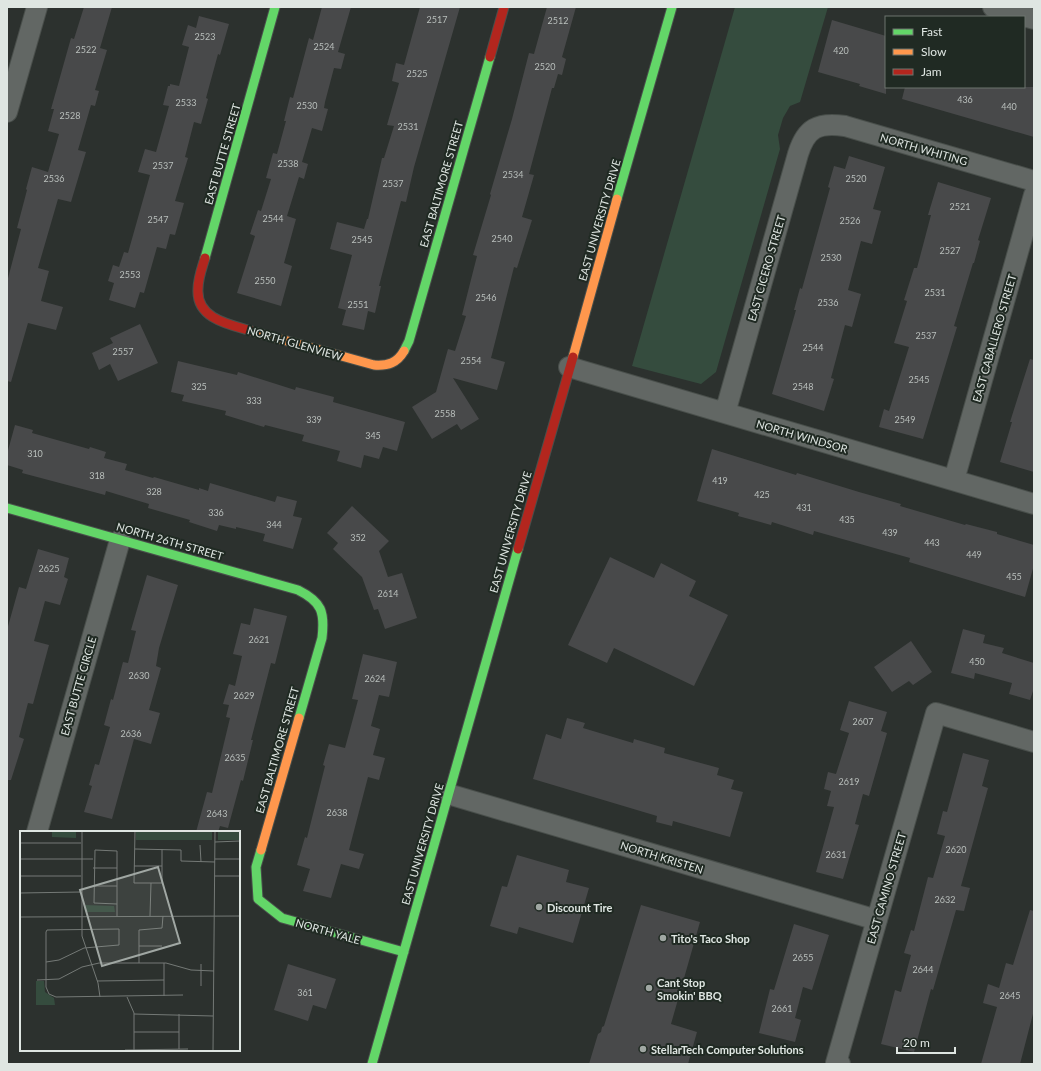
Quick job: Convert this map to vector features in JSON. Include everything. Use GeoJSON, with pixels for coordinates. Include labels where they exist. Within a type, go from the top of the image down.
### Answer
{"type":"FeatureCollection","features":[{"type":"Feature","properties":{"kind":"street"},"geometry":{"type":"LineString","coordinates":[[7,112],[37,7]]}},
{"type":"Feature","properties":{"kind":"street","name":"EAST BUTTE STREET"},"geometry":{"type":"LineString","coordinates":[[201,307],[197,289],[199,280],[275,7]]}},
{"type":"Feature","properties":{"kind":"street","name":"EAST BALTIMORE STREET"},"geometry":{"type":"LineString","coordinates":[[394,364],[400,358],[409,341],[504,7]]}},
{"type":"Feature","properties":{"kind":"street","name":"EAST UNIVERSITY DRIVE"},"geometry":{"type":"LineString","coordinates":[[372,1064],[672,7]]}},
{"type":"Feature","properties":{"kind":"street"},"geometry":{"type":"LineString","coordinates":[[1000,8],[1025,16]]}},
{"type":"Feature","properties":{"kind":"street","name":"NORTH WHITING"},"geometry":{"type":"LineString","coordinates":[[814,128],[834,124],[845,126],[1034,181]]}},
{"type":"Feature","properties":{"kind":"street","name":"EAST CICERO STREET"},"geometry":{"type":"LineString","coordinates":[[725,413],[799,149],[807,135],[814,128]]}},
{"type":"Feature","properties":{"kind":"street","name":"EAST CABALLERO STREET"},"geometry":{"type":"LineString","coordinates":[[954,480],[1034,195]]}},
{"type":"Feature","properties":{"kind":"street","name":"NORTH GLENVIEW"},"geometry":{"type":"LineString","coordinates":[[201,307],[206,314],[222,322],[366,364],[385,366],[394,364]]}},
{"type":"Feature","properties":{"kind":"street","name":"NORTH WINDSOR"},"geometry":{"type":"LineString","coordinates":[[569,367],[1034,504]]}},
{"type":"Feature","properties":{"kind":"street","name":"NORTH 26TH STREET"},"geometry":{"type":"LineString","coordinates":[[7,508],[298,590],[315,600],[321,608]]}},
{"type":"Feature","properties":{"kind":"street","name":"EAST BUTTE CIRCLE"},"geometry":{"type":"LineString","coordinates":[[37,831],[120,540]]}},
{"type":"Feature","properties":{"kind":"street","name":"EAST BALTIMORE STREET"},"geometry":{"type":"LineString","coordinates":[[258,899],[256,867],[322,638],[324,616],[321,608]]}},
{"type":"Feature","properties":{"kind":"street","name":"EAST CAMINO STREET"},"geometry":{"type":"LineString","coordinates":[[838,1063],[936,713],[1034,742]]}},
{"type":"Feature","properties":{"kind":"street","name":"NORTH KRISTEN"},"geometry":{"type":"LineString","coordinates":[[448,794],[877,920]]}},
{"type":"Feature","properties":{"kind":"street","name":"NORTH YALE"},"geometry":{"type":"LineString","coordinates":[[258,899],[282,918],[404,952]]}},
{"type":"Feature","properties":{"kind":"green space"},"geometry":{"type":"Polygon","coordinates":[[[735,7],[828,7],[800,102],[790,106],[783,118],[778,135],[780,149],[716,372],[701,384],[632,366],[735,7]]]}},
{"type":"Feature","properties":{"kind":"building"},"geometry":{"type":"Polygon","coordinates":[[[84,7],[112,7],[100,48],[107,50],[95,90],[99,91],[95,106],[91,105],[78,150],[86,152],[71,202],[58,199],[38,268],[49,271],[41,301],[63,307],[56,330],[28,323],[11,382],[7,381],[7,282],[21,229],[17,228],[32,167],[48,172],[59,134],[48,131],[54,109],[51,109],[71,38],[74,39],[84,7]]]}},
{"type":"Feature","properties":{"kind":"building"},"geometry":{"type":"Polygon","coordinates":[[[322,7],[351,7],[338,52],[345,54],[341,69],[334,68],[325,102],[324,108],[328,109],[322,131],[312,128],[302,162],[308,164],[304,179],[299,177],[287,216],[296,219],[284,263],[292,266],[281,306],[237,293],[255,236],[250,234],[258,210],[261,211],[271,179],[266,178],[273,153],[277,154],[286,121],[284,121],[290,97],[293,98],[309,38],[313,40],[322,7]]]}},
{"type":"Feature","properties":{"kind":"building"},"geometry":{"type":"Polygon","coordinates":[[[420,7],[460,7],[414,167],[406,202],[401,201],[379,286],[381,286],[375,313],[368,311],[364,330],[342,325],[346,310],[338,308],[352,255],[330,249],[337,222],[364,229],[368,219],[382,158],[384,158],[394,126],[387,125],[399,83],[392,81],[396,63],[404,65],[420,7]]]}},
{"type":"Feature","properties":{"kind":"building"},"geometry":{"type":"Polygon","coordinates":[[[547,7],[576,7],[562,57],[566,59],[562,75],[558,74],[554,88],[552,88],[529,174],[534,175],[522,217],[532,220],[517,268],[514,267],[491,358],[505,362],[497,390],[453,378],[479,419],[461,430],[457,424],[432,439],[412,407],[436,392],[448,349],[455,351],[466,316],[462,315],[477,256],[473,255],[491,195],[490,194],[512,119],[529,53],[534,54],[547,7]]]}},
{"type":"Feature","properties":{"kind":"building"},"geometry":{"type":"Polygon","coordinates":[[[199,16],[229,24],[220,55],[218,54],[206,98],[208,99],[201,124],[194,122],[185,157],[188,158],[175,201],[184,203],[175,235],[170,234],[166,249],[157,247],[144,293],[140,292],[135,308],[109,300],[114,283],[108,281],[113,265],[119,267],[124,252],[128,253],[150,175],[138,172],[145,149],[156,152],[169,106],[163,105],[168,86],[170,86],[170,84],[179,86],[189,47],[182,45],[188,25],[196,28],[199,16]]]}},
{"type":"Feature","properties":{"kind":"building"},"geometry":{"type":"Polygon","coordinates":[[[832,20],[885,36],[886,94],[859,86],[860,84],[818,72],[832,20]]]}},
{"type":"Feature","properties":{"kind":"building"},"geometry":{"type":"Polygon","coordinates":[[[1034,87],[1034,137],[902,99],[905,88],[1034,87]]]}},
{"type":"Feature","properties":{"kind":"building"},"geometry":{"type":"Polygon","coordinates":[[[849,156],[885,167],[873,209],[881,211],[872,244],[861,241],[848,290],[861,294],[852,327],[845,325],[831,378],[834,379],[824,411],[772,394],[796,310],[794,310],[800,288],[802,289],[830,188],[828,187],[834,166],[845,169],[849,156]]]}},
{"type":"Feature","properties":{"kind":"building"},"geometry":{"type":"Polygon","coordinates":[[[938,182],[991,198],[978,240],[980,241],[974,263],[954,326],[957,327],[923,439],[879,427],[884,409],[889,411],[909,347],[894,343],[907,301],[904,300],[914,268],[917,268],[931,215],[928,215],[938,182]]]}},
{"type":"Feature","properties":{"kind":"building"},"geometry":{"type":"Polygon","coordinates":[[[140,324],[158,363],[118,381],[110,364],[99,370],[92,353],[113,343],[110,338],[140,324]]]}},
{"type":"Feature","properties":{"kind":"building"},"geometry":{"type":"Polygon","coordinates":[[[1030,359],[1034,360],[1034,472],[1000,462],[1012,422],[1010,422],[1030,359]]]}},
{"type":"Feature","properties":{"kind":"building"},"geometry":{"type":"Polygon","coordinates":[[[178,361],[237,375],[238,372],[295,390],[296,387],[334,397],[333,402],[405,422],[397,451],[383,447],[379,459],[364,455],[361,468],[337,461],[340,451],[302,441],[304,435],[265,425],[264,427],[225,415],[226,411],[182,401],[184,395],[171,392],[178,361]]]}},
{"type":"Feature","properties":{"kind":"building"},"geometry":{"type":"Polygon","coordinates":[[[15,425],[33,430],[32,433],[89,449],[90,447],[106,452],[104,458],[127,464],[125,470],[153,478],[154,477],[199,490],[199,488],[208,491],[210,483],[275,502],[277,496],[297,501],[293,516],[302,518],[293,549],[263,541],[265,534],[236,527],[236,529],[219,525],[217,531],[189,522],[190,520],[148,508],[149,504],[106,491],[105,495],[22,473],[23,470],[7,465],[7,454],[15,425]]]}},
{"type":"Feature","properties":{"kind":"building"},"geometry":{"type":"Polygon","coordinates":[[[712,449],[796,475],[797,473],[901,504],[900,506],[965,525],[997,532],[997,534],[1034,545],[1034,565],[1025,597],[909,562],[910,558],[814,531],[813,535],[772,522],[771,525],[738,516],[739,513],[697,501],[712,449]]]}},
{"type":"Feature","properties":{"kind":"building"},"geometry":{"type":"Polygon","coordinates":[[[352,506],[389,541],[379,551],[388,577],[402,573],[417,618],[385,629],[378,609],[374,610],[362,577],[333,549],[338,543],[327,533],[352,506]]]}},
{"type":"Feature","properties":{"kind":"building"},"geometry":{"type":"Polygon","coordinates":[[[38,549],[69,558],[64,577],[68,579],[60,605],[45,601],[34,641],[49,645],[33,704],[28,703],[19,737],[24,739],[11,780],[7,780],[7,630],[19,587],[26,589],[38,549]]]}},
{"type":"Feature","properties":{"kind":"building"},"geometry":{"type":"Polygon","coordinates":[[[610,557],[654,578],[661,563],[696,581],[689,596],[728,615],[694,686],[614,648],[607,663],[568,645],[610,557]]]}},
{"type":"Feature","properties":{"kind":"building"},"geometry":{"type":"Polygon","coordinates":[[[147,575],[178,585],[159,648],[156,666],[161,668],[149,710],[160,713],[151,744],[134,739],[112,819],[84,812],[92,786],[89,785],[95,764],[99,765],[110,727],[104,725],[111,699],[113,700],[123,662],[128,663],[136,631],[131,630],[147,575]]]}},
{"type":"Feature","properties":{"kind":"building"},"geometry":{"type":"Polygon","coordinates":[[[254,608],[287,616],[275,664],[271,663],[251,740],[253,740],[243,781],[241,780],[228,828],[220,826],[218,831],[196,831],[207,792],[212,793],[230,718],[226,717],[229,705],[223,704],[229,684],[235,686],[242,656],[233,654],[241,623],[250,625],[254,608]]]}},
{"type":"Feature","properties":{"kind":"building"},"geometry":{"type":"Polygon","coordinates":[[[963,629],[985,635],[983,643],[1004,648],[1002,653],[1034,663],[1034,688],[1030,700],[1009,694],[1012,683],[975,673],[974,679],[951,673],[963,629]]]}},
{"type":"Feature","properties":{"kind":"building"},"geometry":{"type":"Polygon","coordinates":[[[911,641],[932,672],[913,685],[909,681],[892,692],[874,667],[911,641]]]}},
{"type":"Feature","properties":{"kind":"building"},"geometry":{"type":"Polygon","coordinates":[[[363,654],[397,662],[389,697],[379,695],[371,726],[380,729],[373,755],[385,758],[379,780],[368,777],[349,850],[364,854],[359,869],[341,864],[331,898],[303,891],[310,869],[297,865],[305,837],[307,838],[329,744],[345,748],[358,700],[352,699],[363,654]]]}},
{"type":"Feature","properties":{"kind":"building"},"geometry":{"type":"Polygon","coordinates":[[[849,701],[887,712],[881,731],[887,733],[869,796],[863,794],[855,824],[859,825],[843,879],[816,872],[834,807],[827,806],[831,791],[824,789],[828,772],[836,774],[849,733],[840,730],[849,701]]]}},
{"type":"Feature","properties":{"kind":"building"},"geometry":{"type":"Polygon","coordinates":[[[567,718],[585,723],[583,728],[633,743],[634,739],[665,748],[664,753],[719,768],[717,775],[734,780],[731,789],[743,792],[730,837],[673,821],[672,826],[656,822],[657,816],[533,779],[546,734],[561,739],[567,718]]]}},
{"type":"Feature","properties":{"kind":"building"},"geometry":{"type":"Polygon","coordinates":[[[963,753],[989,760],[982,786],[988,788],[961,886],[970,888],[964,911],[956,910],[933,990],[931,989],[914,1052],[881,1044],[895,990],[901,992],[911,955],[904,953],[911,930],[914,931],[928,877],[933,878],[945,836],[937,834],[943,811],[947,812],[963,753]]]}},
{"type":"Feature","properties":{"kind":"building","name":"Discount Tire"},"geometry":{"type":"Polygon","coordinates":[[[517,855],[569,870],[566,882],[589,888],[573,943],[519,927],[517,934],[490,926],[502,886],[507,887],[517,855]]]}},
{"type":"Feature","properties":{"kind":"building"},"geometry":{"type":"Polygon","coordinates":[[[641,905],[700,922],[671,1024],[697,1032],[688,1064],[589,1064],[598,1034],[604,1026],[641,905]]]}},
{"type":"Feature","properties":{"kind":"building"},"geometry":{"type":"Polygon","coordinates":[[[1030,910],[1034,911],[1034,1010],[1020,1064],[981,1064],[997,1007],[983,1003],[988,984],[999,988],[1006,963],[1013,965],[1030,910]]]}},
{"type":"Feature","properties":{"kind":"building"},"geometry":{"type":"Polygon","coordinates":[[[794,924],[829,935],[812,990],[803,987],[795,1018],[801,1020],[795,1042],[759,1033],[770,989],[774,990],[794,924]]]}},
{"type":"Feature","properties":{"kind":"building"},"geometry":{"type":"Polygon","coordinates":[[[288,964],[336,979],[326,1009],[313,1005],[308,1021],[274,1010],[288,964]]]}},
{"type":"Feature","properties":{"kind":"traffic: fast"},"geometry":{"type":"LineString","coordinates":[[205,258],[275,7]]}},
{"type":"Feature","properties":{"kind":"traffic: fast"},"geometry":{"type":"LineString","coordinates":[[617,199],[672,7]]}},
{"type":"Feature","properties":{"kind":"traffic: fast"},"geometry":{"type":"LineString","coordinates":[[404,351],[409,341],[490,57]]}},
{"type":"Feature","properties":{"kind":"traffic: fast"},"geometry":{"type":"LineString","coordinates":[[7,508],[298,590],[306,594],[317,604],[320,609],[323,629],[322,638],[299,718]]}},
{"type":"Feature","properties":{"kind":"traffic: fast"},"geometry":{"type":"LineString","coordinates":[[372,1064],[518,549]]}},
{"type":"Feature","properties":{"kind":"traffic: fast"},"geometry":{"type":"LineString","coordinates":[[261,850],[256,867],[258,899],[282,918],[404,952]]}},
{"type":"Feature","properties":{"kind":"traffic: slow"},"geometry":{"type":"LineString","coordinates":[[573,357],[617,199]]}},
{"type":"Feature","properties":{"kind":"traffic: slow"},"geometry":{"type":"LineString","coordinates":[[255,332],[374,365],[392,363],[404,351]]}},
{"type":"Feature","properties":{"kind":"traffic: slow"},"geometry":{"type":"LineString","coordinates":[[261,850],[299,718]]}},
{"type":"Feature","properties":{"kind":"traffic: jam"},"geometry":{"type":"LineString","coordinates":[[490,57],[504,7]]}},
{"type":"Feature","properties":{"kind":"traffic: jam"},"geometry":{"type":"LineString","coordinates":[[205,258],[198,285],[199,299],[203,308],[217,320],[255,332]]}},
{"type":"Feature","properties":{"kind":"traffic: jam"},"geometry":{"type":"LineString","coordinates":[[518,549],[573,357]]}},
{"type":"Feature","properties":{"kind":"place","name":"Discount Tire"},"geometry":{"type":"Point","coordinates":[539,907]}},
{"type":"Feature","properties":{"kind":"place","name":"Tito's Taco Shop"},"geometry":{"type":"Point","coordinates":[663,938]}},
{"type":"Feature","properties":{"kind":"place","name":"Cant Stop Smokin' BBQ"},"geometry":{"type":"Point","coordinates":[649,988]}},
{"type":"Feature","properties":{"kind":"place","name":"StellarTech Computer Solutions"},"geometry":{"type":"Point","coordinates":[643,1049]}}]}
